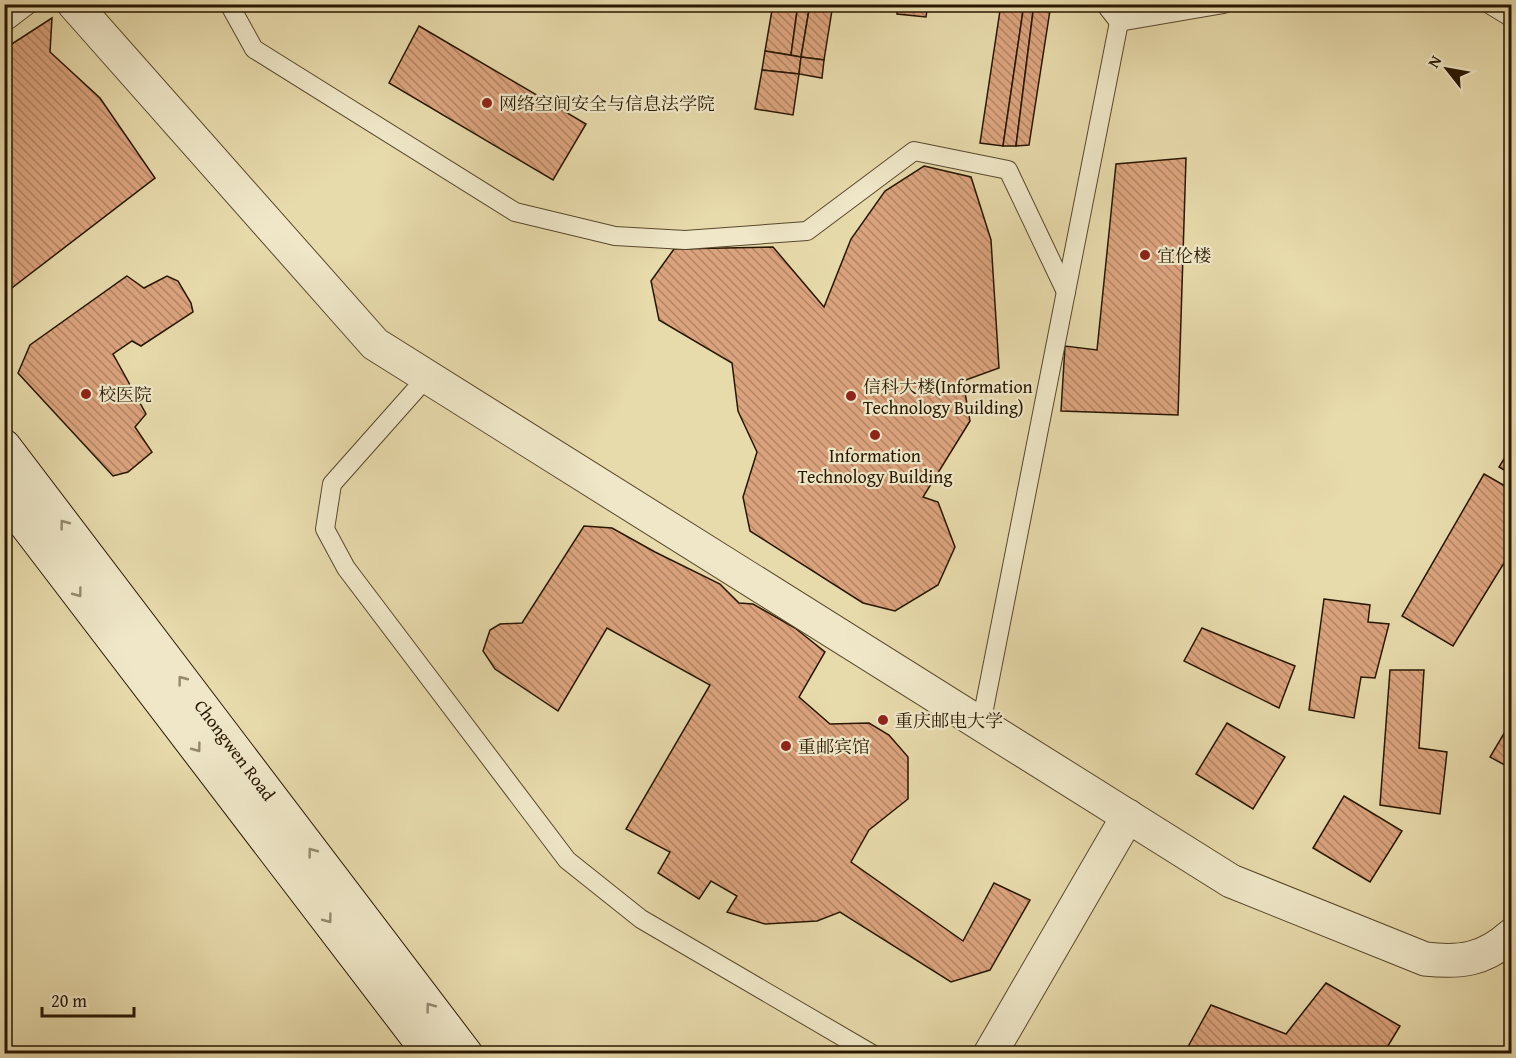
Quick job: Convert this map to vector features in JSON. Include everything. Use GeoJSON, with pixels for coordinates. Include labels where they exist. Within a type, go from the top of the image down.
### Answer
{"type":"FeatureCollection","features":[{"type":"Feature","properties":{"kind":"street"},"geometry":{"type":"LineString","coordinates":[[74,4],[375,344],[1231,881],[1425,959],[1451,962],[1474,957],[1498,947],[1512,935]]}},
{"type":"Feature","properties":{"kind":"street","name":"Chongwen Road"},"geometry":{"type":"LineString","coordinates":[[4,446],[466,1053]]}},
{"type":"Feature","properties":{"kind":"street","name":"Chongwen Road"},"geometry":{"type":"LineString","coordinates":[[4,496],[430,1053]]}},
{"type":"Feature","properties":{"kind":"street"},"geometry":{"type":"LineString","coordinates":[[990,1053],[1128,816]]}},
{"type":"Feature","properties":{"kind":"lane"},"geometry":{"type":"LineString","coordinates":[[4,23],[29,4]]}},
{"type":"Feature","properties":{"kind":"lane"},"geometry":{"type":"LineString","coordinates":[[229,4],[254,49],[515,212],[615,236],[685,240],[807,231],[914,151],[1008,170],[1066,292]]}},
{"type":"Feature","properties":{"kind":"lane"},"geometry":{"type":"LineString","coordinates":[[981,724],[1119,22],[1105,4]]}},
{"type":"Feature","properties":{"kind":"lane"},"geometry":{"type":"LineString","coordinates":[[1119,22],[1224,4]]}},
{"type":"Feature","properties":{"kind":"lane"},"geometry":{"type":"LineString","coordinates":[[1490,4],[1512,18]]}},
{"type":"Feature","properties":{"kind":"lane"},"geometry":{"type":"LineString","coordinates":[[427,377],[332,484],[325,530],[346,568],[567,861],[641,919],[872,1053]]}},
{"type":"Feature","properties":{"kind":"building"},"geometry":{"type":"Polygon","coordinates":[[[773,4],[798,4],[791,55],[765,51],[773,4]]]}},
{"type":"Feature","properties":{"kind":"building"},"geometry":{"type":"Polygon","coordinates":[[[798,4],[810,4],[801,57],[791,55],[798,4]]]}},
{"type":"Feature","properties":{"kind":"building"},"geometry":{"type":"Polygon","coordinates":[[[810,4],[833,4],[824,60],[801,57],[810,4]]]}},
{"type":"Feature","properties":{"kind":"building"},"geometry":{"type":"Polygon","coordinates":[[[898,4],[928,4],[926,17],[897,14],[898,4]]]}},
{"type":"Feature","properties":{"kind":"building"},"geometry":{"type":"Polygon","coordinates":[[[1001,4],[1024,4],[1003,146],[980,143],[1001,4]]]}},
{"type":"Feature","properties":{"kind":"building"},"geometry":{"type":"Polygon","coordinates":[[[1024,4],[1034,4],[1016,146],[1003,146],[1024,4]]]}},
{"type":"Feature","properties":{"kind":"building"},"geometry":{"type":"Polygon","coordinates":[[[1034,4],[1051,4],[1029,145],[1016,146],[1034,4]]]}},
{"type":"Feature","properties":{"kind":"building"},"geometry":{"type":"Polygon","coordinates":[[[52,18],[50,52],[100,98],[155,178],[4,294],[4,49],[52,18]]]}},
{"type":"Feature","properties":{"kind":"building","name":"网络空间安全与信息法学院"},"geometry":{"type":"Polygon","coordinates":[[[419,26],[586,124],[553,180],[389,83],[419,26]]]}},
{"type":"Feature","properties":{"kind":"building"},"geometry":{"type":"Polygon","coordinates":[[[765,51],[801,57],[799,74],[762,70],[765,51]]]}},
{"type":"Feature","properties":{"kind":"building"},"geometry":{"type":"Polygon","coordinates":[[[801,57],[824,60],[822,78],[799,74],[801,57]]]}},
{"type":"Feature","properties":{"kind":"building"},"geometry":{"type":"Polygon","coordinates":[[[762,70],[799,74],[793,115],[755,109],[762,70]]]}},
{"type":"Feature","properties":{"kind":"building","name":"宜伦楼"},"geometry":{"type":"Polygon","coordinates":[[[1186,158],[1178,415],[1061,411],[1065,346],[1097,350],[1116,164],[1186,158]]]}},
{"type":"Feature","properties":{"kind":"building","name":"信科大楼(Information Technology Building)"},"geometry":{"type":"Polygon","coordinates":[[[924,166],[971,177],[991,240],[999,368],[963,381],[970,421],[923,497],[938,502],[955,547],[938,585],[895,611],[863,603],[750,531],[743,497],[757,452],[738,411],[732,363],[659,320],[651,281],[674,249],[773,247],[824,307],[851,239],[885,191],[924,166]]]}},
{"type":"Feature","properties":{"kind":"building","name":"校医院"},"geometry":{"type":"Polygon","coordinates":[[[127,276],[144,288],[167,276],[178,281],[191,303],[193,312],[141,346],[132,341],[113,354],[146,414],[135,427],[152,452],[128,472],[113,476],[18,373],[30,345],[127,276]]]}},
{"type":"Feature","properties":{"kind":"building"},"geometry":{"type":"Polygon","coordinates":[[[1512,446],[1512,475],[1499,467],[1512,446]]]}},
{"type":"Feature","properties":{"kind":"building"},"geometry":{"type":"Polygon","coordinates":[[[1484,474],[1512,490],[1512,550],[1453,646],[1402,616],[1484,474]]]}},
{"type":"Feature","properties":{"kind":"building","name":"重邮宾馆"},"geometry":{"type":"Polygon","coordinates":[[[584,526],[612,528],[720,584],[739,603],[753,604],[795,628],[825,652],[799,697],[830,724],[869,723],[889,735],[908,757],[908,799],[869,830],[851,862],[963,941],[994,883],[1030,900],[990,970],[951,982],[840,912],[817,921],[765,924],[727,912],[737,896],[711,881],[699,899],[658,873],[670,852],[626,829],[710,685],[607,628],[558,711],[495,669],[483,651],[490,630],[500,624],[522,623],[584,526]]]}},
{"type":"Feature","properties":{"kind":"building"},"geometry":{"type":"Polygon","coordinates":[[[1324,599],[1370,605],[1368,622],[1389,624],[1375,678],[1361,677],[1354,718],[1309,710],[1324,599]]]}},
{"type":"Feature","properties":{"kind":"building"},"geometry":{"type":"Polygon","coordinates":[[[1202,628],[1295,666],[1279,708],[1184,661],[1202,628]]]}},
{"type":"Feature","properties":{"kind":"building"},"geometry":{"type":"Polygon","coordinates":[[[1390,670],[1424,670],[1419,748],[1447,752],[1440,814],[1380,805],[1390,670]]]}},
{"type":"Feature","properties":{"kind":"building"},"geometry":{"type":"Polygon","coordinates":[[[1512,720],[1512,769],[1490,757],[1512,720]]]}},
{"type":"Feature","properties":{"kind":"building"},"geometry":{"type":"Polygon","coordinates":[[[1227,723],[1285,757],[1253,809],[1196,774],[1227,723]]]}},
{"type":"Feature","properties":{"kind":"building"},"geometry":{"type":"Polygon","coordinates":[[[1344,796],[1402,831],[1370,882],[1313,848],[1344,796]]]}},
{"type":"Feature","properties":{"kind":"building"},"geometry":{"type":"Polygon","coordinates":[[[1326,983],[1400,1026],[1383,1054],[1184,1054],[1211,1005],[1286,1034],[1326,983]]]}},
{"type":"Feature","properties":{"kind":"place","name":"网络空间安全与信息法学院"},"geometry":{"type":"Point","coordinates":[487,103]}},
{"type":"Feature","properties":{"kind":"place","name":"宜伦楼"},"geometry":{"type":"Point","coordinates":[1145,255]}},
{"type":"Feature","properties":{"kind":"place","name":"校医院"},"geometry":{"type":"Point","coordinates":[86,394]}},
{"type":"Feature","properties":{"kind":"place","name":"信科大楼(Information Technology Building)"},"geometry":{"type":"Point","coordinates":[851,396]}},
{"type":"Feature","properties":{"kind":"place","name":"Information Technology Building"},"geometry":{"type":"Point","coordinates":[875,435]}},
{"type":"Feature","properties":{"kind":"place","name":"重庆邮电大学"},"geometry":{"type":"Point","coordinates":[883,720]}},
{"type":"Feature","properties":{"kind":"place","name":"重邮宾馆"},"geometry":{"type":"Point","coordinates":[786,746]}}]}
